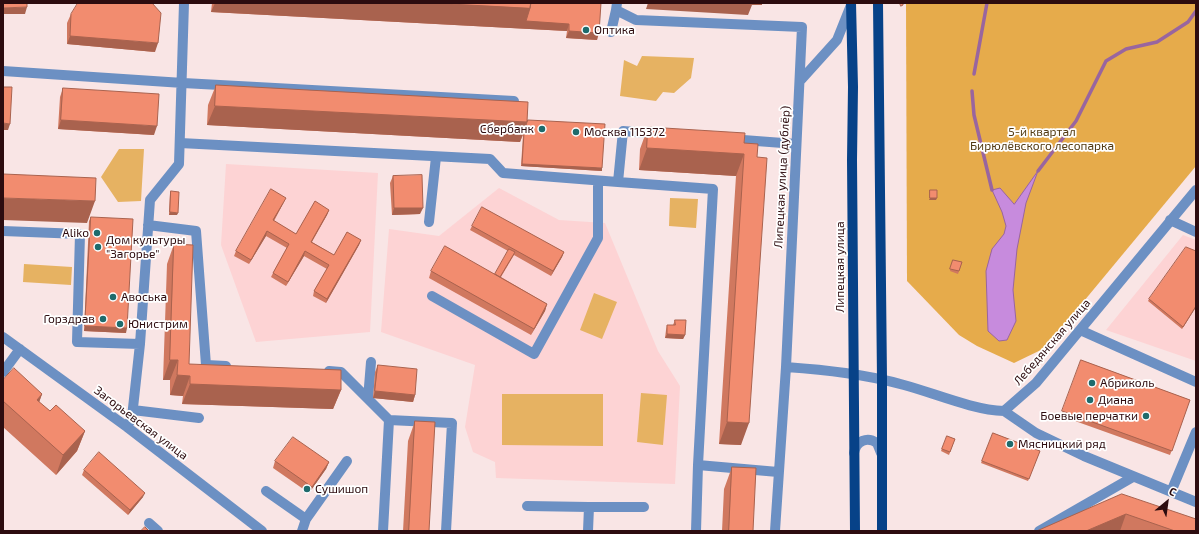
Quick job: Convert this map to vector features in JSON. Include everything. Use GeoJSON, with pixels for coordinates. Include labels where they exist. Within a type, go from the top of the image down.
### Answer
{"type":"FeatureCollection","features":[{"type":"Feature","properties":{"kind":"main road"},"geometry":{"type":"LineString","coordinates":[[878,3],[882,531]]}},
{"type":"Feature","properties":{"kind":"main road","name":"Липецкая улица"},"geometry":{"type":"LineString","coordinates":[[851,4],[853,87],[852,160],[855,531]]}},
{"type":"Feature","properties":{"kind":"street"},"geometry":{"type":"LineString","coordinates":[[127,428],[132,418],[140,344],[150,200],[179,164],[183,83],[184,3]]}},
{"type":"Feature","properties":{"kind":"street"},"geometry":{"type":"LineString","coordinates":[[800,81],[836,40],[851,4]]}},
{"type":"Feature","properties":{"kind":"street"},"geometry":{"type":"LineString","coordinates":[[611,32],[617,6]]}},
{"type":"Feature","properties":{"kind":"street","name":"Липецкая улица (дублёр)"},"geometry":{"type":"LineString","coordinates":[[617,6],[636,20],[802,27],[786,367],[775,531]]}},
{"type":"Feature","properties":{"kind":"street"},"geometry":{"type":"LineString","coordinates":[[3,71],[183,83],[514,101]]}},
{"type":"Feature","properties":{"kind":"street"},"geometry":{"type":"LineString","coordinates":[[618,182],[623,131],[668,135]]}},
{"type":"Feature","properties":{"kind":"street"},"geometry":{"type":"LineString","coordinates":[[722,139],[796,144]]}},
{"type":"Feature","properties":{"kind":"street"},"geometry":{"type":"LineString","coordinates":[[180,142],[490,159],[504,173],[713,189],[698,465],[696,531]]}},
{"type":"Feature","properties":{"kind":"street"},"geometry":{"type":"LineString","coordinates":[[429,222],[436,156]]}},
{"type":"Feature","properties":{"kind":"street"},"geometry":{"type":"LineString","coordinates":[[432,296],[534,354],[598,238],[598,181]]}},
{"type":"Feature","properties":{"kind":"street","name":"Лебедянская улица"},"geometry":{"type":"LineString","coordinates":[[1004,411],[1036,383],[1196,190]]}},
{"type":"Feature","properties":{"kind":"street"},"geometry":{"type":"LineString","coordinates":[[1170,220],[1196,232]]}},
{"type":"Feature","properties":{"kind":"street"},"geometry":{"type":"LineString","coordinates":[[148,225],[196,231],[206,365],[236,366]]}},
{"type":"Feature","properties":{"kind":"street"},"geometry":{"type":"LineString","coordinates":[[3,231],[80,234],[77,342],[140,344]]}},
{"type":"Feature","properties":{"kind":"street"},"geometry":{"type":"LineString","coordinates":[[1080,330],[1196,382]]}},
{"type":"Feature","properties":{"kind":"street","name":"Загорьевская улица"},"geometry":{"type":"LineString","coordinates":[[3,337],[127,428],[262,531]]}},
{"type":"Feature","properties":{"kind":"street"},"geometry":{"type":"LineString","coordinates":[[3,372],[20,349]]}},
{"type":"Feature","properties":{"kind":"street"},"geometry":{"type":"LineString","coordinates":[[368,399],[371,362]]}},
{"type":"Feature","properties":{"kind":"street"},"geometry":{"type":"LineString","coordinates":[[786,367],[854,374],[882,379],[976,406],[1004,411],[1036,433],[1133,477],[1196,502]]}},
{"type":"Feature","properties":{"kind":"street"},"geometry":{"type":"LineString","coordinates":[[320,371],[341,372],[389,420],[452,423],[446,531]]}},
{"type":"Feature","properties":{"kind":"street"},"geometry":{"type":"LineString","coordinates":[[133,410],[199,418]]}},
{"type":"Feature","properties":{"kind":"street"},"geometry":{"type":"LineString","coordinates":[[383,531],[389,420]]}},
{"type":"Feature","properties":{"kind":"street"},"geometry":{"type":"LineString","coordinates":[[1171,492],[1196,432]]}},
{"type":"Feature","properties":{"kind":"street"},"geometry":{"type":"LineString","coordinates":[[854,453],[857,444],[869,439],[877,443],[881,453]]}},
{"type":"Feature","properties":{"kind":"street"},"geometry":{"type":"LineString","coordinates":[[302,531],[306,519],[347,461]]}},
{"type":"Feature","properties":{"kind":"street"},"geometry":{"type":"LineString","coordinates":[[698,465],[778,472]]}},
{"type":"Feature","properties":{"kind":"street"},"geometry":{"type":"LineString","coordinates":[[1039,531],[1133,477]]}},
{"type":"Feature","properties":{"kind":"street"},"geometry":{"type":"LineString","coordinates":[[266,491],[306,519]]}},
{"type":"Feature","properties":{"kind":"street"},"geometry":{"type":"LineString","coordinates":[[526,506],[644,507]]}},
{"type":"Feature","properties":{"kind":"street"},"geometry":{"type":"LineString","coordinates":[[588,531],[589,507]]}},
{"type":"Feature","properties":{"kind":"street"},"geometry":{"type":"LineString","coordinates":[[149,523],[158,531]]}},
{"type":"Feature","properties":{"kind":"shaded area"},"geometry":{"type":"Polygon","coordinates":[[[642,56],[694,58],[691,78],[674,93],[663,92],[656,101],[620,96],[624,60],[637,66],[642,56]]]}},
{"type":"Feature","properties":{"kind":"shaded area"},"geometry":{"type":"Polygon","coordinates":[[[119,149],[144,149],[141,201],[118,202],[101,177],[119,149]]]}},
{"type":"Feature","properties":{"kind":"shaded area"},"geometry":{"type":"Polygon","coordinates":[[[226,164],[378,173],[370,332],[256,342],[221,245],[226,164]]]}},
{"type":"Feature","properties":{"kind":"shaded area"},"geometry":{"type":"Polygon","coordinates":[[[1038,171],[1026,203],[1017,249],[1013,290],[1016,321],[1007,340],[999,341],[988,331],[986,271],[992,249],[1004,234],[1006,226],[1002,212],[992,190],[1000,188],[1014,204],[1038,171]]]}},
{"type":"Feature","properties":{"kind":"shaded area"},"geometry":{"type":"Polygon","coordinates":[[[499,188],[559,220],[605,223],[658,351],[680,386],[675,484],[496,478],[495,462],[473,452],[465,427],[475,365],[381,332],[389,229],[439,236],[499,188]]]}},
{"type":"Feature","properties":{"kind":"shaded area"},"geometry":{"type":"Polygon","coordinates":[[[670,198],[698,199],[696,228],[669,226],[670,198]]]}},
{"type":"Feature","properties":{"kind":"shaded area"},"geometry":{"type":"Polygon","coordinates":[[[1183,235],[1196,240],[1196,361],[1106,330],[1183,235]]]}},
{"type":"Feature","properties":{"kind":"shaded area"},"geometry":{"type":"Polygon","coordinates":[[[24,264],[72,267],[71,285],[23,282],[24,264]]]}},
{"type":"Feature","properties":{"kind":"shaded area"},"geometry":{"type":"Polygon","coordinates":[[[594,293],[617,302],[602,339],[580,330],[594,293]]]}},
{"type":"Feature","properties":{"kind":"shaded area"},"geometry":{"type":"Polygon","coordinates":[[[641,393],[667,395],[663,445],[637,442],[641,393]]]}},
{"type":"Feature","properties":{"kind":"shaded area"},"geometry":{"type":"Polygon","coordinates":[[[502,394],[603,394],[603,446],[502,445],[502,394]]]}},
{"type":"Feature","properties":{"kind":"green space","name":"5-й квартал Бирюлёвского лесопарка"},"geometry":{"type":"Polygon","coordinates":[[[906,3],[1196,3],[1196,166],[1045,348],[1014,363],[977,346],[959,335],[907,281],[906,3]]]}},
{"type":"Feature","properties":{"kind":"building"},"geometry":{"type":"Polygon","coordinates":[[[3,3],[27,3],[27,7],[3,8],[3,3]]]}},
{"type":"Feature","properties":{"kind":"building"},"geometry":{"type":"Polygon","coordinates":[[[78,3],[152,3],[161,13],[158,43],[70,36],[71,14],[78,3]]]}},
{"type":"Feature","properties":{"kind":"building"},"geometry":{"type":"Polygon","coordinates":[[[432,3],[531,3],[530,8],[432,3]]]}},
{"type":"Feature","properties":{"kind":"building"},"geometry":{"type":"Polygon","coordinates":[[[531,3],[601,3],[599,33],[569,31],[569,24],[526,21],[531,3]]]}},
{"type":"Feature","properties":{"kind":"building"},"geometry":{"type":"Polygon","coordinates":[[[216,85],[528,102],[527,122],[215,106],[216,85]]]}},
{"type":"Feature","properties":{"kind":"building"},"geometry":{"type":"Polygon","coordinates":[[[3,87],[12,87],[10,124],[3,123],[3,87]]]}},
{"type":"Feature","properties":{"kind":"building"},"geometry":{"type":"Polygon","coordinates":[[[63,88],[159,94],[157,126],[61,120],[63,88]]]}},
{"type":"Feature","properties":{"kind":"building"},"geometry":{"type":"Polygon","coordinates":[[[528,120],[605,124],[602,168],[522,164],[524,133],[528,120]]]}},
{"type":"Feature","properties":{"kind":"building"},"geometry":{"type":"Polygon","coordinates":[[[648,127],[745,133],[744,143],[758,144],[757,157],[767,158],[749,423],[727,422],[744,154],[647,148],[648,127]]]}},
{"type":"Feature","properties":{"kind":"building"},"geometry":{"type":"Polygon","coordinates":[[[3,174],[96,178],[95,201],[3,198],[3,174]]]}},
{"type":"Feature","properties":{"kind":"building"},"geometry":{"type":"Polygon","coordinates":[[[422,175],[423,208],[394,208],[393,176],[422,175]]]}},
{"type":"Feature","properties":{"kind":"building"},"geometry":{"type":"Polygon","coordinates":[[[271,189],[286,198],[273,220],[296,234],[315,201],[329,210],[311,242],[334,255],[347,232],[361,240],[327,299],[314,291],[329,265],[305,251],[288,282],[273,273],[289,244],[267,231],[251,260],[236,251],[271,189]]]}},
{"type":"Feature","properties":{"kind":"building"},"geometry":{"type":"Polygon","coordinates":[[[930,190],[937,190],[937,198],[930,198],[930,190]]]}},
{"type":"Feature","properties":{"kind":"building"},"geometry":{"type":"Polygon","coordinates":[[[171,191],[179,192],[178,213],[170,212],[171,191]]]}},
{"type":"Feature","properties":{"kind":"building"},"geometry":{"type":"Polygon","coordinates":[[[482,207],[564,252],[553,271],[472,226],[482,207]]]}},
{"type":"Feature","properties":{"kind":"building"},"geometry":{"type":"Polygon","coordinates":[[[91,217],[133,219],[127,328],[85,326],[91,217]]]}},
{"type":"Feature","properties":{"kind":"building"},"geometry":{"type":"Polygon","coordinates":[[[174,244],[193,245],[189,364],[341,370],[341,390],[190,384],[190,376],[177,375],[178,360],[170,360],[174,244]]]}},
{"type":"Feature","properties":{"kind":"building"},"geometry":{"type":"Polygon","coordinates":[[[445,246],[547,304],[534,329],[431,271],[445,246]]]}},
{"type":"Feature","properties":{"kind":"building"},"geometry":{"type":"Polygon","coordinates":[[[1186,247],[1196,251],[1196,306],[1183,327],[1149,299],[1186,247]]]}},
{"type":"Feature","properties":{"kind":"building"},"geometry":{"type":"Polygon","coordinates":[[[509,249],[515,252],[500,277],[495,274],[509,249]]]}},
{"type":"Feature","properties":{"kind":"building"},"geometry":{"type":"Polygon","coordinates":[[[953,260],[962,262],[959,271],[950,269],[953,260]]]}},
{"type":"Feature","properties":{"kind":"building"},"geometry":{"type":"Polygon","coordinates":[[[675,320],[686,320],[685,335],[667,334],[667,325],[675,325],[675,320]]]}},
{"type":"Feature","properties":{"kind":"building"},"geometry":{"type":"Polygon","coordinates":[[[1081,360],[1190,400],[1172,451],[1062,411],[1081,360]]]}},
{"type":"Feature","properties":{"kind":"building"},"geometry":{"type":"Polygon","coordinates":[[[378,365],[417,369],[415,395],[375,391],[378,365]]]}},
{"type":"Feature","properties":{"kind":"building"},"geometry":{"type":"Polygon","coordinates":[[[14,368],[42,394],[37,400],[50,411],[56,405],[85,431],[63,455],[3,401],[3,380],[14,368]]]}},
{"type":"Feature","properties":{"kind":"building"},"geometry":{"type":"Polygon","coordinates":[[[415,421],[435,422],[429,531],[409,531],[415,421]]]}},
{"type":"Feature","properties":{"kind":"building"},"geometry":{"type":"Polygon","coordinates":[[[993,433],[1040,451],[1029,479],[982,461],[993,433]]]}},
{"type":"Feature","properties":{"kind":"building"},"geometry":{"type":"Polygon","coordinates":[[[947,436],[955,439],[950,452],[942,449],[947,436]]]}},
{"type":"Feature","properties":{"kind":"building"},"geometry":{"type":"Polygon","coordinates":[[[293,437],[329,462],[312,487],[275,461],[293,437]]]}},
{"type":"Feature","properties":{"kind":"building"},"geometry":{"type":"Polygon","coordinates":[[[99,452],[145,493],[130,510],[84,470],[99,452]]]}},
{"type":"Feature","properties":{"kind":"building"},"geometry":{"type":"Polygon","coordinates":[[[732,467],[756,468],[753,531],[729,531],[732,467]]]}},
{"type":"Feature","properties":{"kind":"building"},"geometry":{"type":"Polygon","coordinates":[[[1122,494],[1196,519],[1196,531],[1175,531],[1126,514],[1086,531],[1037,531],[1122,494]]]}},
{"type":"Feature","properties":{"kind":"building"},"geometry":{"type":"Polygon","coordinates":[[[145,527],[149,531],[141,531],[145,527]]]}},
{"type":"Feature","properties":{"kind":"waterway"},"geometry":{"type":"LineString","coordinates":[[974,74],[987,3]]}},
{"type":"Feature","properties":{"kind":"waterway"},"geometry":{"type":"LineString","coordinates":[[1038,171],[1076,121],[1106,61],[1126,49],[1157,42],[1188,22],[1196,11]]}},
{"type":"Feature","properties":{"kind":"waterway"},"geometry":{"type":"LineString","coordinates":[[972,91],[974,115],[992,190]]}},
{"type":"Feature","properties":{"kind":"place","name":"Оптика"},"geometry":{"type":"Point","coordinates":[586,30]}},
{"type":"Feature","properties":{"kind":"place","name":"Сбербанк"},"geometry":{"type":"Point","coordinates":[542,129]}},
{"type":"Feature","properties":{"kind":"place","name":"Москва 115372"},"geometry":{"type":"Point","coordinates":[576,132]}},
{"type":"Feature","properties":{"kind":"place","name":"Aliko"},"geometry":{"type":"Point","coordinates":[97,233]}},
{"type":"Feature","properties":{"kind":"place","name":"Дом культуры \"Загорье\""},"geometry":{"type":"Point","coordinates":[98,247]}},
{"type":"Feature","properties":{"kind":"place","name":"Авоська"},"geometry":{"type":"Point","coordinates":[113,297]}},
{"type":"Feature","properties":{"kind":"place","name":"Горздрав"},"geometry":{"type":"Point","coordinates":[103,319]}},
{"type":"Feature","properties":{"kind":"place","name":"Юнистрим"},"geometry":{"type":"Point","coordinates":[120,324]}},
{"type":"Feature","properties":{"kind":"place","name":"Абриколь"},"geometry":{"type":"Point","coordinates":[1092,383]}},
{"type":"Feature","properties":{"kind":"place","name":"Диана"},"geometry":{"type":"Point","coordinates":[1090,400]}},
{"type":"Feature","properties":{"kind":"place","name":"Боевые перчатки"},"geometry":{"type":"Point","coordinates":[1146,416]}},
{"type":"Feature","properties":{"kind":"place","name":"Мясницкий ряд"},"geometry":{"type":"Point","coordinates":[1010,444]}},
{"type":"Feature","properties":{"kind":"place","name":"Сушишоп"},"geometry":{"type":"Point","coordinates":[307,489]}}]}
